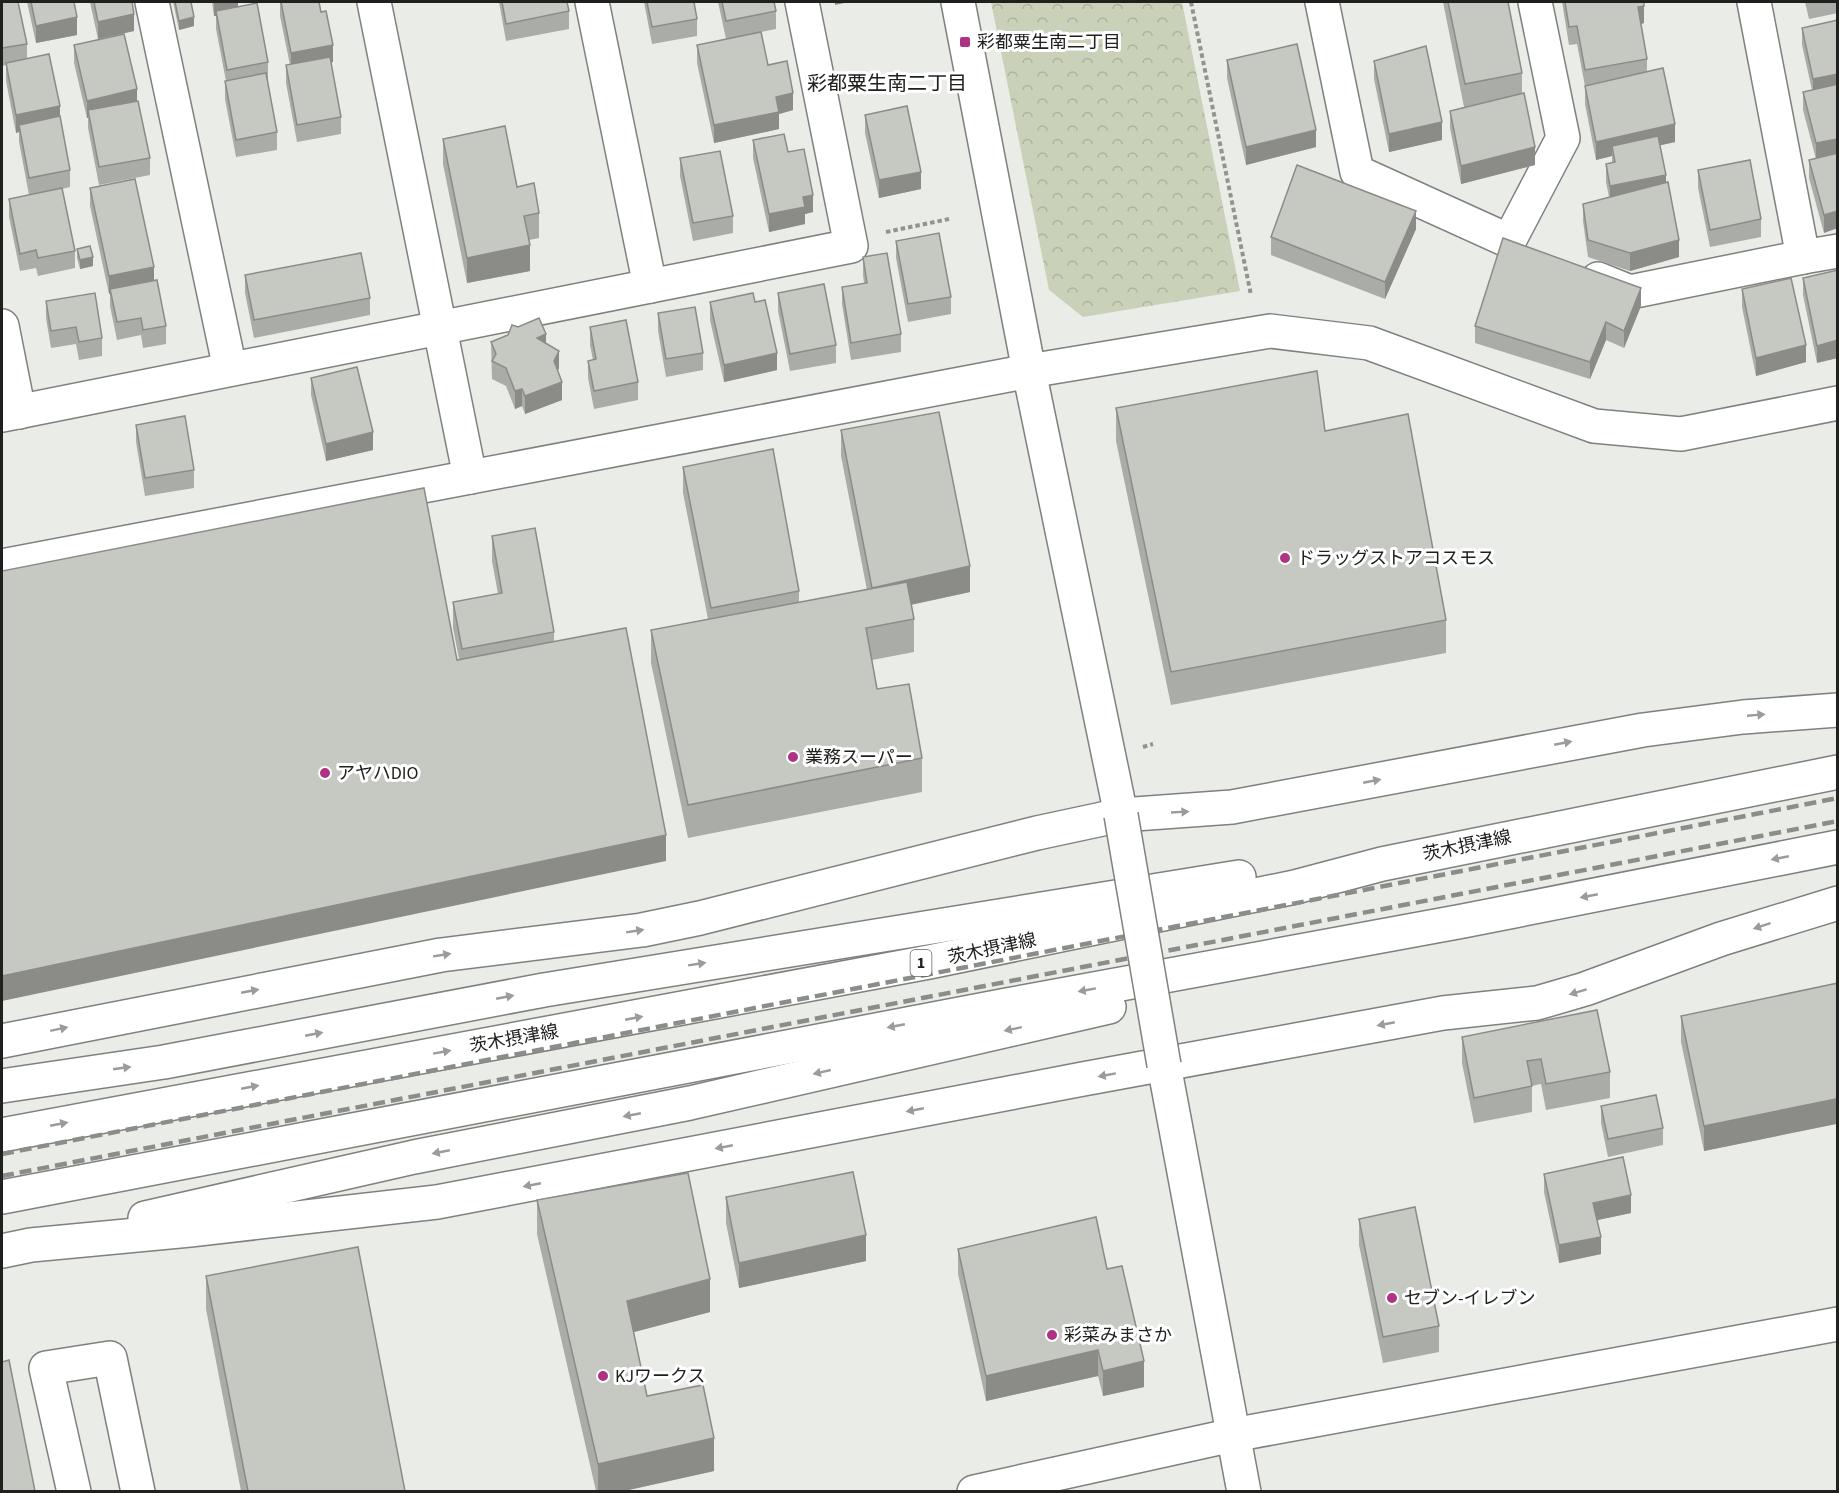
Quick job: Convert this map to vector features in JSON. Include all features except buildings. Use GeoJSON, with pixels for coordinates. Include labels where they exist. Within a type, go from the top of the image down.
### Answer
{"type":"FeatureCollection","features":[{"type":"Feature","properties":{"kind":"main road"},"geometry":{"type":"LineString","coordinates":[[152,2],[230,369]]}},
{"type":"Feature","properties":{"kind":"main road"},"geometry":{"type":"LineString","coordinates":[[374,2],[470,477]]}},
{"type":"Feature","properties":{"kind":"main road"},"geometry":{"type":"LineString","coordinates":[[592,2],[650,286]]}},
{"type":"Feature","properties":{"kind":"main road"},"geometry":{"type":"LineString","coordinates":[[2,326],[10,413],[851,246],[802,2]]}},
{"type":"Feature","properties":{"kind":"main road"},"geometry":{"type":"LineString","coordinates":[[958,2],[1029,371],[1121,815],[1164,1065],[1244,1491]]}},
{"type":"Feature","properties":{"kind":"main road"},"geometry":{"type":"LineString","coordinates":[[1323,2],[1357,172],[1520,246],[1563,138],[1535,2]]}},
{"type":"Feature","properties":{"kind":"main road"},"geometry":{"type":"LineString","coordinates":[[1754,2],[1803,257]]}},
{"type":"Feature","properties":{"kind":"main road"},"geometry":{"type":"LineString","coordinates":[[1575,269],[1630,292],[1838,251]]}},
{"type":"Feature","properties":{"kind":"main road"},"geometry":{"type":"LineString","coordinates":[[2,566],[1029,371],[1270,331],[1369,343],[1594,426],[1681,434],[1838,404]]}},
{"type":"Feature","properties":{"kind":"main road"},"geometry":{"type":"LineString","coordinates":[[2,1041],[441,955],[592,938],[665,926],[1006,843],[1036,833],[1121,815],[1232,807],[1643,730],[1743,717],[1838,710]]}},
{"type":"Feature","properties":{"kind":"main road","name":"茨木摂津線"},"geometry":{"type":"LineString","coordinates":[[2,1135],[929,962],[1295,887],[1382,864],[1838,772]]}},
{"type":"Feature","properties":{"kind":"main road"},"geometry":{"type":"LineString","coordinates":[[2,1197],[1838,847]]}},
{"type":"Feature","properties":{"kind":"main road"},"geometry":{"type":"LineString","coordinates":[[2,1086],[164,1062],[544,990],[1280,870],[1382,864]]}},
{"type":"Feature","properties":{"kind":"main road"},"geometry":{"type":"LineString","coordinates":[[16,1248],[437,1202],[1443,1013],[1537,1003],[1585,989],[1721,939],[1838,903]]}},
{"type":"Feature","properties":{"kind":"main road"},"geometry":{"type":"LineString","coordinates":[[16,1248],[306,1180],[690,1103],[1075,1015],[1368,947],[1394,933]]}},
{"type":"Feature","properties":{"kind":"main road"},"geometry":{"type":"LineString","coordinates":[[974,1491],[1078,1480],[1233,1435],[1838,1324]]}},
{"type":"Feature","properties":{"kind":"main road"},"geometry":{"type":"LineString","coordinates":[[74,1491],[46,1368],[110,1358],[138,1491]]}},
{"type":"Feature","properties":{"kind":"path"},"geometry":{"type":"LineString","coordinates":[[1191,2],[1251,295]]}},
{"type":"Feature","properties":{"kind":"path"},"geometry":{"type":"LineString","coordinates":[[850,239],[949,219]]}},
{"type":"Feature","properties":{"kind":"green space"},"geometry":{"type":"Polygon","coordinates":[[[991,2],[1182,2],[1240,291],[1083,317],[1049,290],[991,2]]]}},
{"type":"Feature","properties":{"kind":"railway"},"geometry":{"type":"LineString","coordinates":[[2,1154],[1838,798]]}},
{"type":"Feature","properties":{"kind":"railway"},"geometry":{"type":"LineString","coordinates":[[2,1176],[1838,821]]}},
{"type":"Feature","properties":{"kind":"place","name":"彩都粟生南二丁目"},"geometry":{"type":"Point","coordinates":[965,42]}},
{"type":"Feature","properties":{"kind":"place","name":"ドラッグストアコスモス"},"geometry":{"type":"Point","coordinates":[1285,558]}},
{"type":"Feature","properties":{"kind":"place","name":"業務スーパー"},"geometry":{"type":"Point","coordinates":[793,757]}},
{"type":"Feature","properties":{"kind":"place","name":"アヤハDIO"},"geometry":{"type":"Point","coordinates":[325,773]}},
{"type":"Feature","properties":{"kind":"place","name":"セブン-イレブン"},"geometry":{"type":"Point","coordinates":[1392,1298]}},
{"type":"Feature","properties":{"kind":"place","name":"彩菜みまさか"},"geometry":{"type":"Point","coordinates":[1052,1335]}},
{"type":"Feature","properties":{"kind":"place","name":"KJワークス"},"geometry":{"type":"Point","coordinates":[603,1376]}},
{"type":"Feature","properties":{"kind":"district","name":"彩都粟生南二丁目"},"geometry":{"type":"Point","coordinates":[887,84]}}]}
